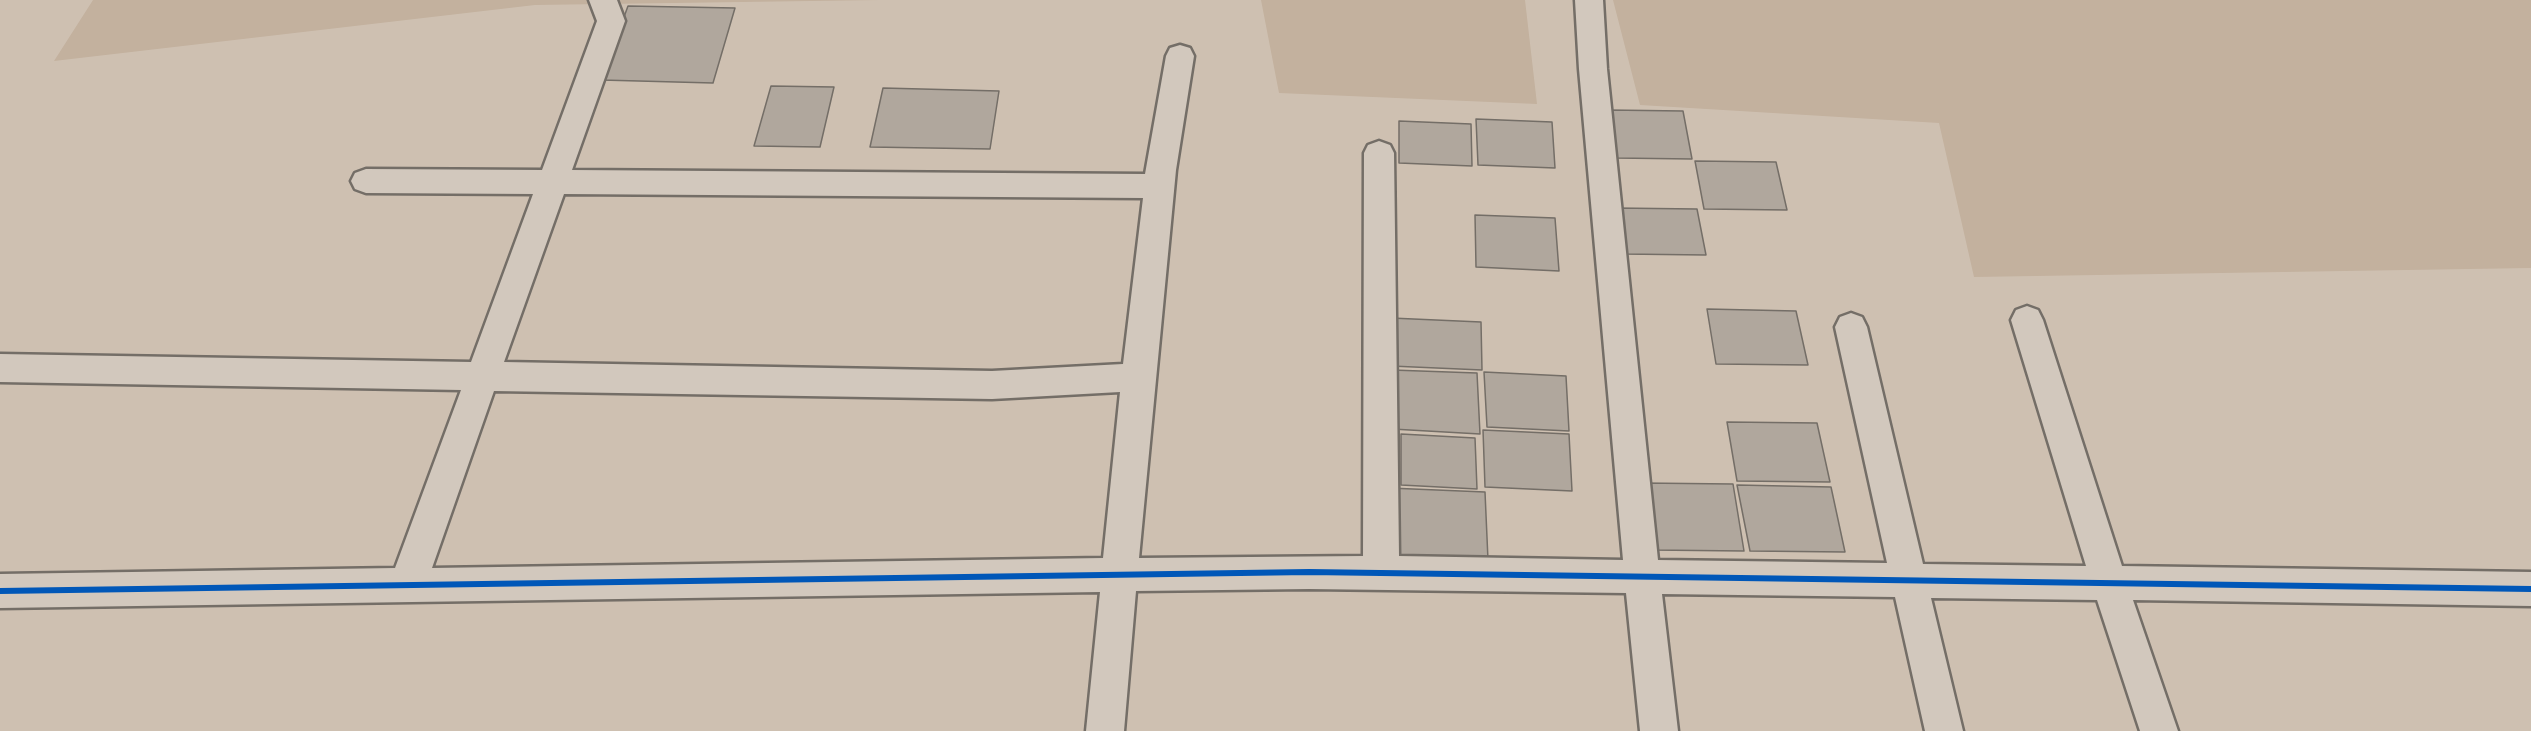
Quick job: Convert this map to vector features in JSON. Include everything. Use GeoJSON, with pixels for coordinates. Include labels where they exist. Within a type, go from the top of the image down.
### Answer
{"type":"FeatureCollection","features":[{"type":"Feature","properties":{"kind":"street"},"geometry":{"type":"LineString","coordinates":[[407,586],[611,21],[603,0]]}},
{"type":"Feature","properties":{"kind":"street"},"geometry":{"type":"LineString","coordinates":[[1589,0],[1595,92],[1659,731]]}},
{"type":"Feature","properties":{"kind":"street"},"geometry":{"type":"LineString","coordinates":[[1104,731],[1138,377],[1160,186],[1180,56]]}},
{"type":"Feature","properties":{"kind":"street"},"geometry":{"type":"LineString","coordinates":[[1379,153],[1381,573]]}},
{"type":"Feature","properties":{"kind":"street"},"geometry":{"type":"LineString","coordinates":[[366,181],[1160,186]]}},
{"type":"Feature","properties":{"kind":"street"},"geometry":{"type":"LineString","coordinates":[[2027,320],[2109,583],[2159,731]]}},
{"type":"Feature","properties":{"kind":"street"},"geometry":{"type":"LineString","coordinates":[[1851,327],[1944,731]]}},
{"type":"Feature","properties":{"kind":"street"},"geometry":{"type":"LineString","coordinates":[[0,368],[992,385],[1138,377]]}},
{"type":"Feature","properties":{"kind":"street"},"geometry":{"type":"LineString","coordinates":[[0,591],[1381,573],[2531,589]]}},
{"type":"Feature","properties":{"kind":"shaded area"},"geometry":{"type":"Polygon","coordinates":[[[93,0],[880,0],[535,5],[54,61],[93,0]]]}},
{"type":"Feature","properties":{"kind":"shaded area"},"geometry":{"type":"Polygon","coordinates":[[[1261,0],[1525,0],[1537,104],[1279,93],[1261,0]]]}},
{"type":"Feature","properties":{"kind":"shaded area"},"geometry":{"type":"Polygon","coordinates":[[[1613,0],[2531,0],[2531,268],[1974,277],[1939,123],[1640,105],[1613,0]]]}},
{"type":"Feature","properties":{"kind":"building"},"geometry":{"type":"Polygon","coordinates":[[[628,6],[735,8],[713,83],[601,80],[628,6]]]}},
{"type":"Feature","properties":{"kind":"building"},"geometry":{"type":"Polygon","coordinates":[[[771,86],[834,87],[820,147],[754,146],[771,86]]]}},
{"type":"Feature","properties":{"kind":"building"},"geometry":{"type":"Polygon","coordinates":[[[883,88],[999,91],[990,149],[870,147],[883,88]]]}},
{"type":"Feature","properties":{"kind":"building"},"geometry":{"type":"Polygon","coordinates":[[[1608,110],[1683,111],[1692,159],[1615,158],[1608,110]]]}},
{"type":"Feature","properties":{"kind":"building"},"geometry":{"type":"Polygon","coordinates":[[[1476,119],[1552,122],[1555,168],[1478,165],[1476,119]]]}},
{"type":"Feature","properties":{"kind":"building"},"geometry":{"type":"Polygon","coordinates":[[[1399,121],[1471,124],[1472,166],[1399,163],[1399,121]]]}},
{"type":"Feature","properties":{"kind":"building"},"geometry":{"type":"Polygon","coordinates":[[[1695,161],[1776,162],[1787,210],[1704,209],[1695,161]]]}},
{"type":"Feature","properties":{"kind":"building"},"geometry":{"type":"Polygon","coordinates":[[[1615,208],[1697,209],[1706,255],[1622,254],[1615,208]]]}},
{"type":"Feature","properties":{"kind":"building"},"geometry":{"type":"Polygon","coordinates":[[[1475,215],[1555,218],[1559,271],[1476,267],[1475,215]]]}},
{"type":"Feature","properties":{"kind":"building"},"geometry":{"type":"Polygon","coordinates":[[[1707,309],[1796,311],[1808,365],[1716,364],[1707,309]]]}},
{"type":"Feature","properties":{"kind":"building"},"geometry":{"type":"Polygon","coordinates":[[[1391,318],[1481,322],[1482,370],[1391,366],[1391,318]]]}},
{"type":"Feature","properties":{"kind":"building"},"geometry":{"type":"Polygon","coordinates":[[[1392,370],[1477,373],[1480,434],[1392,429],[1392,370]]]}},
{"type":"Feature","properties":{"kind":"building"},"geometry":{"type":"Polygon","coordinates":[[[1484,372],[1566,376],[1569,431],[1487,427],[1484,372]]]}},
{"type":"Feature","properties":{"kind":"building"},"geometry":{"type":"Polygon","coordinates":[[[1727,422],[1817,423],[1830,482],[1737,481],[1727,422]]]}},
{"type":"Feature","properties":{"kind":"building"},"geometry":{"type":"Polygon","coordinates":[[[1483,430],[1569,434],[1572,491],[1485,487],[1483,430]]]}},
{"type":"Feature","properties":{"kind":"building"},"geometry":{"type":"Polygon","coordinates":[[[1401,434],[1475,438],[1477,489],[1401,485],[1401,434]]]}},
{"type":"Feature","properties":{"kind":"building"},"geometry":{"type":"Polygon","coordinates":[[[1641,483],[1733,484],[1744,551],[1651,550],[1641,483]]]}},
{"type":"Feature","properties":{"kind":"building"},"geometry":{"type":"Polygon","coordinates":[[[1737,485],[1831,487],[1845,552],[1750,551],[1737,485]]]}},
{"type":"Feature","properties":{"kind":"building"},"geometry":{"type":"Polygon","coordinates":[[[1389,488],[1485,492],[1488,560],[1389,556],[1389,488]]]}},
{"type":"Feature","properties":{"kind":"cycle path"},"geometry":{"type":"LineString","coordinates":[[0,591],[1309,572],[2531,589]]}}]}
